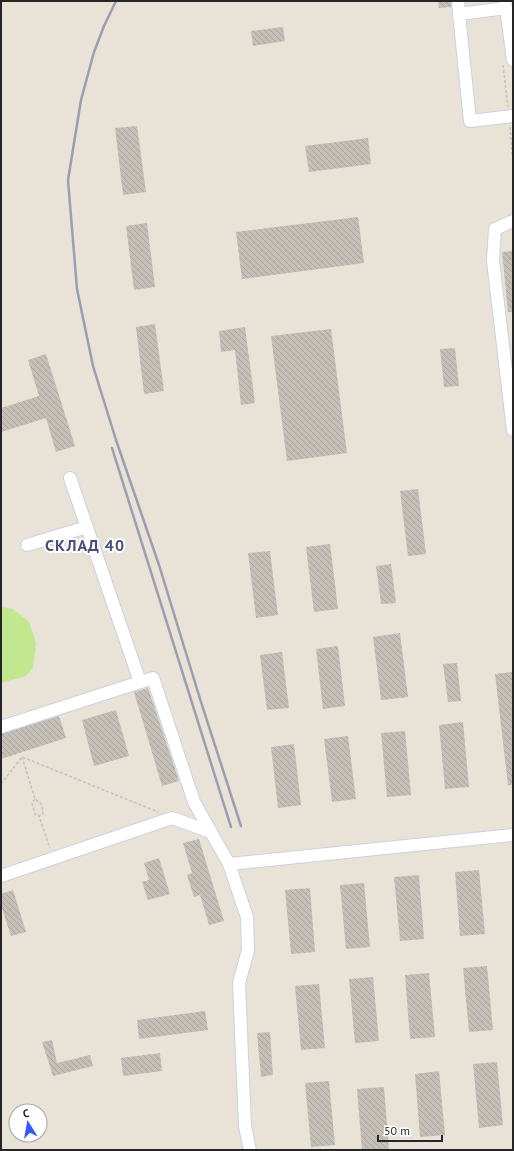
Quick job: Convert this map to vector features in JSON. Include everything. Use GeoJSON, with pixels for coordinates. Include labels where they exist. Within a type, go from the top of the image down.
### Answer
{"type":"FeatureCollection","features":[{"type":"Feature","properties":{"kind":"street"},"geometry":{"type":"LineString","coordinates":[[458,1],[470,121],[511,116]]}},
{"type":"Feature","properties":{"kind":"street"},"geometry":{"type":"LineString","coordinates":[[459,14],[506,5],[510,23],[508,61]]}},
{"type":"Feature","properties":{"kind":"street"},"geometry":{"type":"LineString","coordinates":[[513,221],[495,229],[493,261],[513,430]]}},
{"type":"Feature","properties":{"kind":"street"},"geometry":{"type":"LineString","coordinates":[[70,478],[140,682]]}},
{"type":"Feature","properties":{"kind":"street"},"geometry":{"type":"LineString","coordinates":[[27,545],[87,527]]}},
{"type":"Feature","properties":{"kind":"street"},"geometry":{"type":"LineString","coordinates":[[1,727],[153,678],[194,802],[229,864],[247,917],[248,950],[239,983],[244,1126],[250,1150]]}},
{"type":"Feature","properties":{"kind":"street"},"geometry":{"type":"LineString","coordinates":[[1,876],[53,857],[172,818],[211,832]]}},
{"type":"Feature","properties":{"kind":"street"},"geometry":{"type":"LineString","coordinates":[[229,864],[513,835]]}},
{"type":"Feature","properties":{"kind":"path"},"geometry":{"type":"LineString","coordinates":[[508,61],[511,151],[513,163]]}},
{"type":"Feature","properties":{"kind":"path"},"geometry":{"type":"LineString","coordinates":[[1,784],[22,757]]}},
{"type":"Feature","properties":{"kind":"path"},"geometry":{"type":"LineString","coordinates":[[22,757],[35,799],[42,805],[43,814],[39,816]]}},
{"type":"Feature","properties":{"kind":"path"},"geometry":{"type":"LineString","coordinates":[[22,757],[172,818]]}},
{"type":"Feature","properties":{"kind":"path"},"geometry":{"type":"LineString","coordinates":[[35,799],[32,804],[33,809],[35,814],[39,816],[53,857]]}},
{"type":"Feature","properties":{"kind":"green space"},"geometry":{"type":"Polygon","coordinates":[[[1,607],[13,609],[29,622],[36,643],[33,667],[26,676],[1,683],[1,607]]]}},
{"type":"Feature","properties":{"kind":"building"},"geometry":{"type":"Polygon","coordinates":[[[438,1],[451,1],[451,7],[439,8],[438,1]]]}},
{"type":"Feature","properties":{"kind":"building"},"geometry":{"type":"Polygon","coordinates":[[[283,27],[285,41],[253,46],[251,31],[283,27]]]}},
{"type":"Feature","properties":{"kind":"building"},"geometry":{"type":"Polygon","coordinates":[[[137,126],[146,192],[123,195],[115,128],[137,126]]]}},
{"type":"Feature","properties":{"kind":"building"},"geometry":{"type":"Polygon","coordinates":[[[368,138],[371,164],[309,172],[305,146],[368,138]]]}},
{"type":"Feature","properties":{"kind":"building"},"geometry":{"type":"Polygon","coordinates":[[[358,217],[364,263],[242,279],[236,232],[358,217]]]}},
{"type":"Feature","properties":{"kind":"building"},"geometry":{"type":"Polygon","coordinates":[[[147,223],[155,287],[134,290],[126,226],[147,223]]]}},
{"type":"Feature","properties":{"kind":"building"},"geometry":{"type":"Polygon","coordinates":[[[513,251],[513,312],[508,312],[502,252],[513,251]]]}},
{"type":"Feature","properties":{"kind":"building"},"geometry":{"type":"Polygon","coordinates":[[[155,324],[164,391],[144,394],[136,327],[155,324]]]}},
{"type":"Feature","properties":{"kind":"building"},"geometry":{"type":"Polygon","coordinates":[[[245,327],[255,403],[241,405],[235,350],[221,352],[219,331],[245,327]]]}},
{"type":"Feature","properties":{"kind":"building"},"geometry":{"type":"Polygon","coordinates":[[[331,329],[347,453],[287,461],[271,336],[331,329]]]}},
{"type":"Feature","properties":{"kind":"building"},"geometry":{"type":"Polygon","coordinates":[[[455,348],[459,386],[444,387],[440,349],[455,348]]]}},
{"type":"Feature","properties":{"kind":"building"},"geometry":{"type":"Polygon","coordinates":[[[46,354],[75,446],[56,452],[46,418],[1,432],[1,408],[39,396],[28,360],[46,354]]]}},
{"type":"Feature","properties":{"kind":"building"},"geometry":{"type":"Polygon","coordinates":[[[418,489],[426,554],[408,556],[400,491],[418,489]]]}},
{"type":"Feature","properties":{"kind":"building"},"geometry":{"type":"Polygon","coordinates":[[[330,544],[338,609],[314,612],[306,547],[330,544]]]}},
{"type":"Feature","properties":{"kind":"building"},"geometry":{"type":"Polygon","coordinates":[[[270,551],[278,615],[256,618],[248,553],[270,551]]]}},
{"type":"Feature","properties":{"kind":"building"},"geometry":{"type":"Polygon","coordinates":[[[391,564],[396,603],[381,604],[376,566],[391,564]]]}},
{"type":"Feature","properties":{"kind":"building"},"geometry":{"type":"Polygon","coordinates":[[[400,633],[408,697],[381,700],[373,637],[400,633]]]}},
{"type":"Feature","properties":{"kind":"building"},"geometry":{"type":"Polygon","coordinates":[[[338,646],[345,706],[323,709],[316,649],[338,646]]]}},
{"type":"Feature","properties":{"kind":"building"},"geometry":{"type":"Polygon","coordinates":[[[282,652],[289,708],[267,710],[260,655],[282,652]]]}},
{"type":"Feature","properties":{"kind":"building"},"geometry":{"type":"Polygon","coordinates":[[[457,663],[461,701],[448,702],[443,664],[457,663]]]}},
{"type":"Feature","properties":{"kind":"building"},"geometry":{"type":"Polygon","coordinates":[[[513,672],[513,785],[508,785],[495,674],[513,672]]]}},
{"type":"Feature","properties":{"kind":"building"},"geometry":{"type":"Polygon","coordinates":[[[148,688],[179,781],[162,786],[134,692],[148,688]]]}},
{"type":"Feature","properties":{"kind":"building"},"geometry":{"type":"Polygon","coordinates":[[[116,710],[129,756],[94,766],[82,720],[116,710]]]}},
{"type":"Feature","properties":{"kind":"building"},"geometry":{"type":"Polygon","coordinates":[[[59,716],[66,738],[1,759],[1,734],[59,716]]]}},
{"type":"Feature","properties":{"kind":"building"},"geometry":{"type":"Polygon","coordinates":[[[463,722],[469,787],[445,789],[439,725],[463,722]]]}},
{"type":"Feature","properties":{"kind":"building"},"geometry":{"type":"Polygon","coordinates":[[[405,731],[411,795],[387,797],[381,733],[405,731]]]}},
{"type":"Feature","properties":{"kind":"building"},"geometry":{"type":"Polygon","coordinates":[[[348,736],[356,799],[332,802],[324,739],[348,736]]]}},
{"type":"Feature","properties":{"kind":"building"},"geometry":{"type":"Polygon","coordinates":[[[294,744],[301,805],[278,808],[271,747],[294,744]]]}},
{"type":"Feature","properties":{"kind":"building"},"geometry":{"type":"Polygon","coordinates":[[[199,839],[224,921],[209,925],[200,895],[194,897],[187,875],[192,873],[183,843],[199,839]]]}},
{"type":"Feature","properties":{"kind":"building"},"geometry":{"type":"Polygon","coordinates":[[[159,858],[170,894],[148,900],[142,882],[149,880],[144,863],[159,858]]]}},
{"type":"Feature","properties":{"kind":"building"},"geometry":{"type":"Polygon","coordinates":[[[479,870],[485,934],[460,936],[455,872],[479,870]]]}},
{"type":"Feature","properties":{"kind":"building"},"geometry":{"type":"Polygon","coordinates":[[[419,875],[424,939],[400,941],[394,877],[419,875]]]}},
{"type":"Feature","properties":{"kind":"building"},"geometry":{"type":"Polygon","coordinates":[[[364,883],[370,947],[346,949],[340,885],[364,883]]]}},
{"type":"Feature","properties":{"kind":"building"},"geometry":{"type":"Polygon","coordinates":[[[310,888],[315,952],[291,954],[285,890],[310,888]]]}},
{"type":"Feature","properties":{"kind":"building"},"geometry":{"type":"Polygon","coordinates":[[[13,890],[26,932],[11,936],[1,905],[1,894],[13,890]]]}},
{"type":"Feature","properties":{"kind":"building"},"geometry":{"type":"Polygon","coordinates":[[[487,966],[493,1030],[469,1032],[463,968],[487,966]]]}},
{"type":"Feature","properties":{"kind":"building"},"geometry":{"type":"Polygon","coordinates":[[[429,973],[435,1037],[410,1039],[405,975],[429,973]]]}},
{"type":"Feature","properties":{"kind":"building"},"geometry":{"type":"Polygon","coordinates":[[[373,977],[379,1041],[355,1043],[349,979],[373,977]]]}},
{"type":"Feature","properties":{"kind":"building"},"geometry":{"type":"Polygon","coordinates":[[[319,984],[325,1048],[301,1050],[295,986],[319,984]]]}},
{"type":"Feature","properties":{"kind":"building"},"geometry":{"type":"Polygon","coordinates":[[[205,1011],[208,1030],[139,1039],[137,1020],[205,1011]]]}},
{"type":"Feature","properties":{"kind":"building"},"geometry":{"type":"Polygon","coordinates":[[[270,1032],[273,1075],[261,1077],[257,1033],[270,1032]]]}},
{"type":"Feature","properties":{"kind":"building"},"geometry":{"type":"Polygon","coordinates":[[[52,1040],[57,1063],[90,1055],[93,1066],[53,1076],[42,1042],[52,1040]]]}},
{"type":"Feature","properties":{"kind":"building"},"geometry":{"type":"Polygon","coordinates":[[[160,1053],[162,1071],[123,1076],[121,1058],[160,1053]]]}},
{"type":"Feature","properties":{"kind":"building"},"geometry":{"type":"Polygon","coordinates":[[[497,1062],[503,1125],[479,1128],[473,1064],[497,1062]]]}},
{"type":"Feature","properties":{"kind":"building"},"geometry":{"type":"Polygon","coordinates":[[[439,1071],[445,1135],[420,1137],[415,1074],[439,1071]]]}},
{"type":"Feature","properties":{"kind":"building"},"geometry":{"type":"Polygon","coordinates":[[[329,1081],[335,1145],[311,1147],[305,1083],[329,1081]]]}},
{"type":"Feature","properties":{"kind":"building"},"geometry":{"type":"Polygon","coordinates":[[[384,1087],[389,1150],[362,1150],[357,1089],[384,1087]]]}},
{"type":"Feature","properties":{"kind":"railway"},"geometry":{"type":"LineString","coordinates":[[116,1],[94,52],[81,100],[68,180],[77,289],[93,366],[116,440],[159,565],[241,826]]}},
{"type":"Feature","properties":{"kind":"railway"},"geometry":{"type":"LineString","coordinates":[[112,448],[231,827]]}},
{"type":"Feature","properties":{"kind":"district","name":"СКЛАД 40"},"geometry":{"type":"Point","coordinates":[85,545]}}]}
